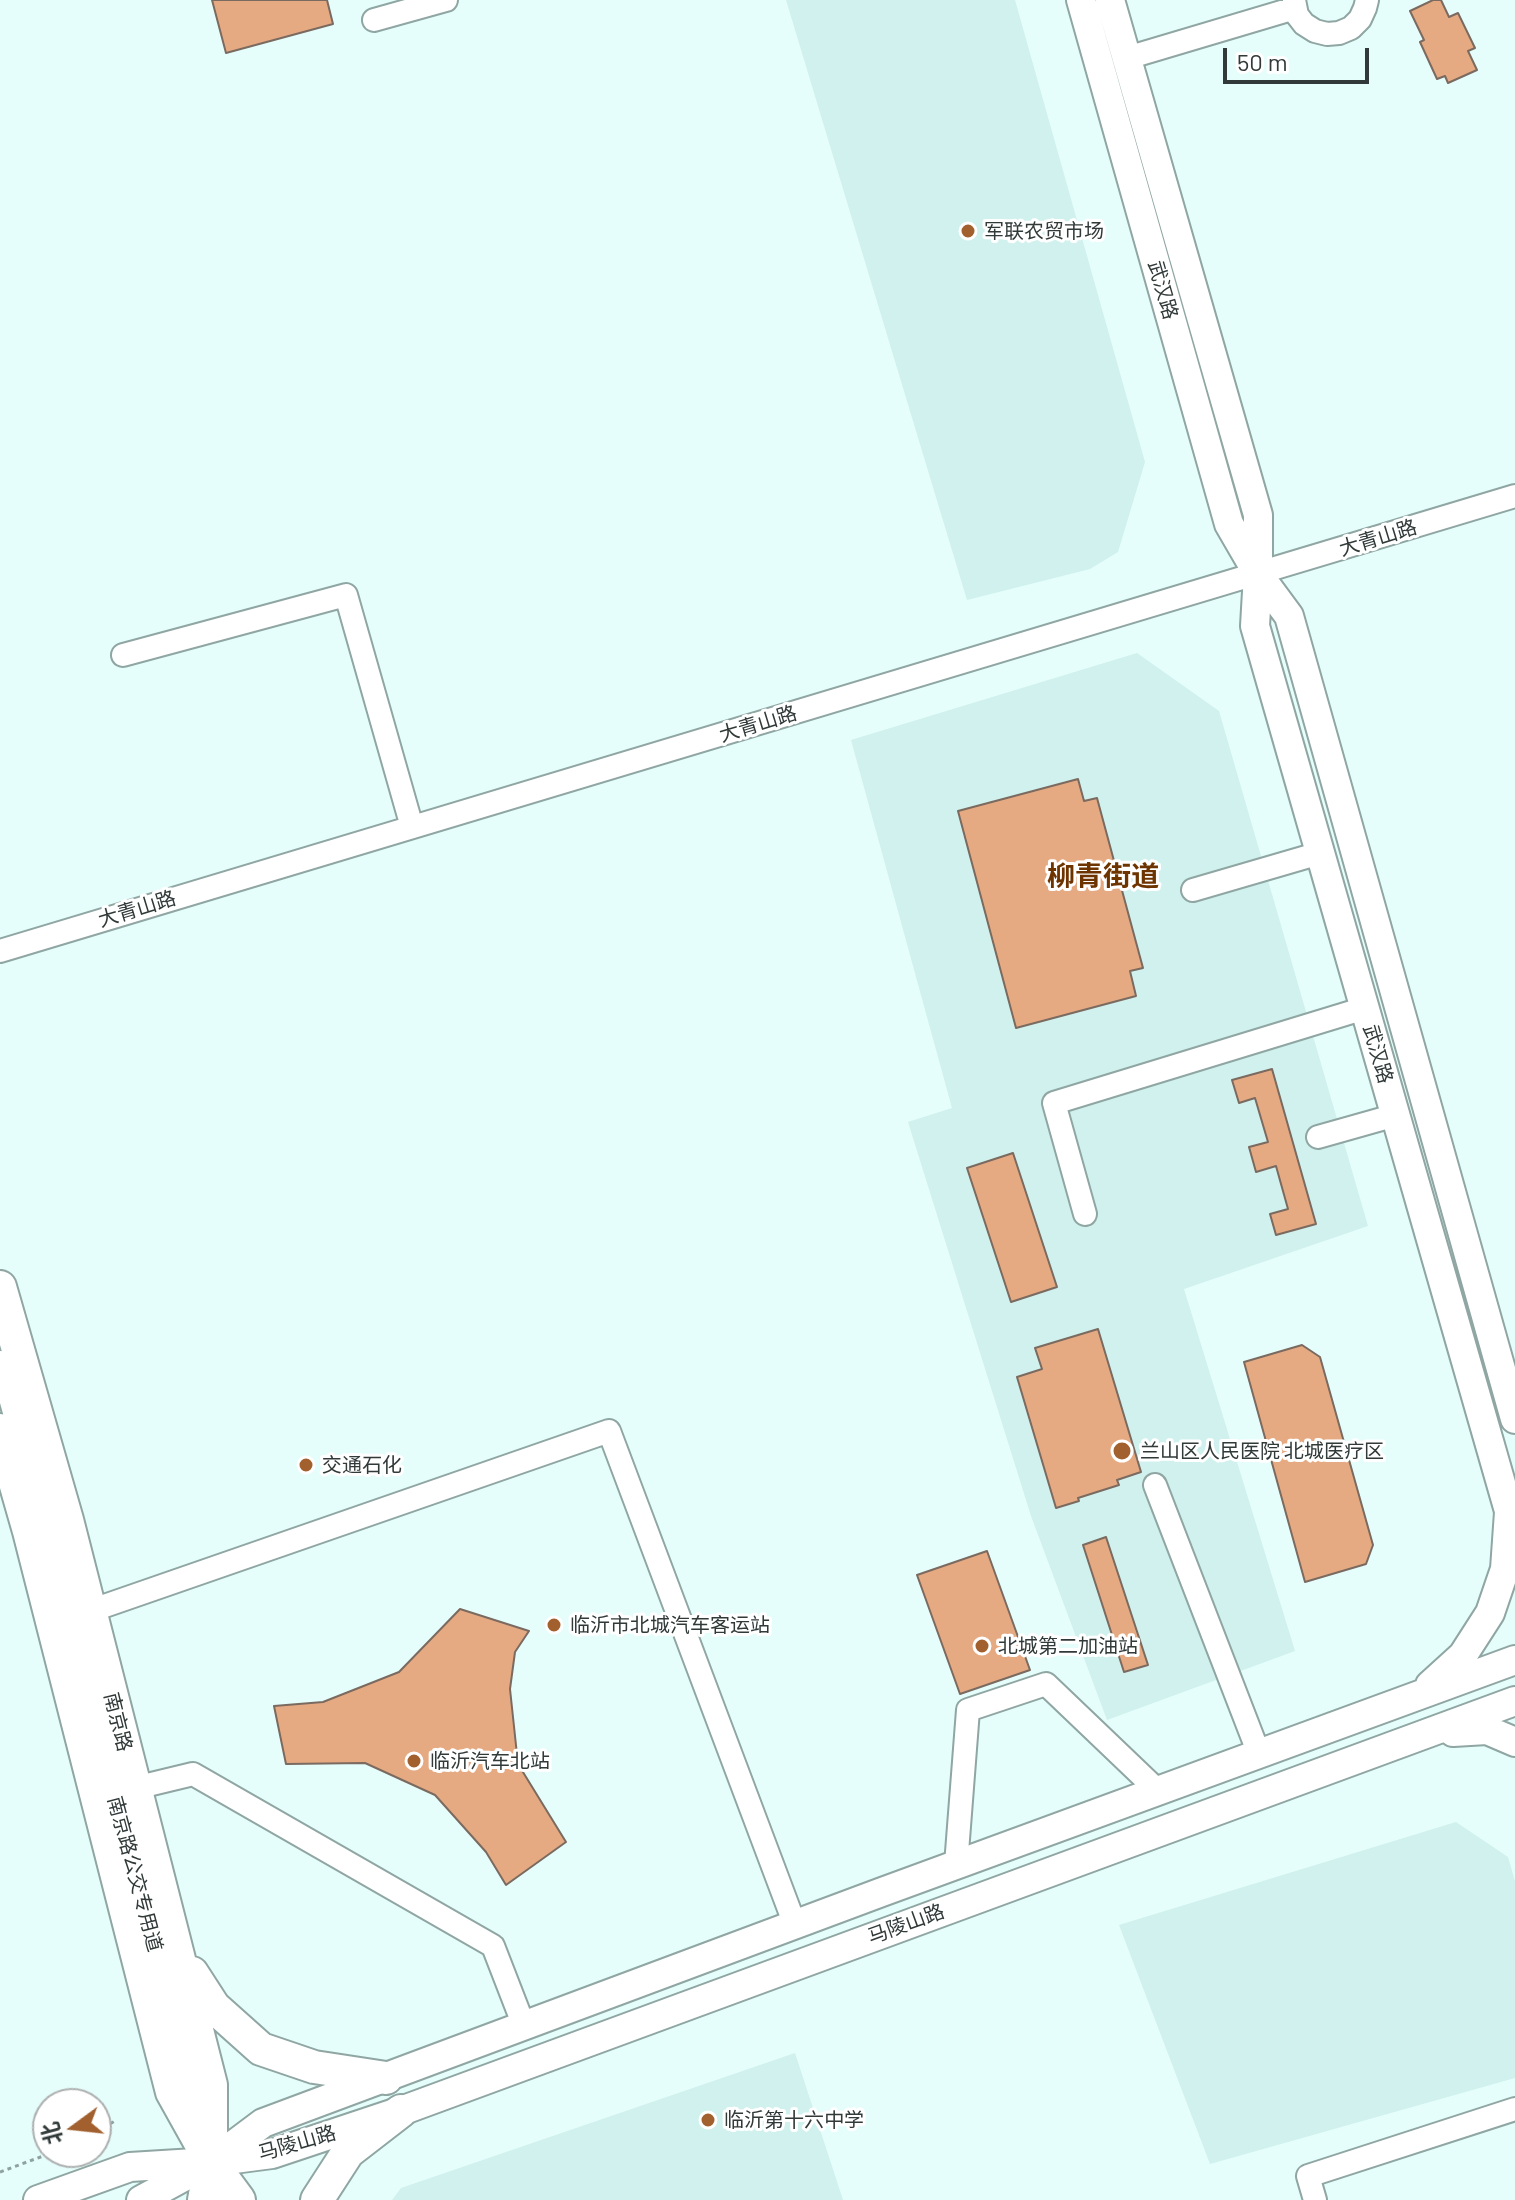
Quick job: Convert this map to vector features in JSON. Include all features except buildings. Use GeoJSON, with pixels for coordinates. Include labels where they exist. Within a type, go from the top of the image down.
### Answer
{"type":"FeatureCollection","features":[{"type":"Feature","properties":{"kind":"highway","name":"南京路"},"geometry":{"type":"LineString","coordinates":[[0,1287],[67,1520],[211,2085],[211,2162],[204,2200]]}},
{"type":"Feature","properties":{"kind":"highway","name":"南京路"},"geometry":{"type":"LineString","coordinates":[[0,1430],[29,1531],[172,2092],[211,2162],[239,2200]]}},
{"type":"Feature","properties":{"kind":"highway"},"geometry":{"type":"LineString","coordinates":[[175,1944],[214,2007],[261,2049],[314,2067],[386,2078]]}},
{"type":"Feature","properties":{"kind":"highway"},"geometry":{"type":"LineString","coordinates":[[317,2200],[348,2152],[401,2111]]}},
{"type":"Feature","properties":{"kind":"main road","name":"武汉路"},"geometry":{"type":"LineString","coordinates":[[1081,0],[1229,524],[1258,574],[1289,616],[1515,1419]]}},
{"type":"Feature","properties":{"kind":"main road","name":"武汉路"},"geometry":{"type":"LineString","coordinates":[[1110,0],[1258,515],[1255,626],[1512,1520],[1505,1569],[1490,1613],[1463,1655],[1419,1695]]}},
{"type":"Feature","properties":{"kind":"main road","name":"马陵山路"},"geometry":{"type":"LineString","coordinates":[[211,2162],[263,2123],[1515,1660]]}},
{"type":"Feature","properties":{"kind":"main road","name":"马陵山路"},"geometry":{"type":"LineString","coordinates":[[211,2162],[272,2154],[401,2111],[1515,1701]]}},
{"type":"Feature","properties":{"kind":"main road"},"geometry":{"type":"LineString","coordinates":[[1425,1733],[1487,1730],[1515,1742]]}},
{"type":"Feature","properties":{"kind":"main road"},"geometry":{"type":"LineString","coordinates":[[38,2200],[130,2167],[211,2162]]}},
{"type":"Feature","properties":{"kind":"main road"},"geometry":{"type":"LineString","coordinates":[[141,2200],[211,2162]]}},
{"type":"Feature","properties":{"kind":"street"},"geometry":{"type":"LineString","coordinates":[[374,20],[446,0]]}},
{"type":"Feature","properties":{"kind":"street"},"geometry":{"type":"LineString","coordinates":[[1127,58],[1294,4],[1304,24],[1315,31],[1339,33],[1351,28],[1360,19],[1367,0]]}},
{"type":"Feature","properties":{"kind":"street","name":"大青山路"},"geometry":{"type":"LineString","coordinates":[[0,951],[1515,496]]}},
{"type":"Feature","properties":{"kind":"street"},"geometry":{"type":"LineString","coordinates":[[123,655],[346,595],[412,827]]}},
{"type":"Feature","properties":{"kind":"street"},"geometry":{"type":"LineString","coordinates":[[1193,890],[1320,853]]}},
{"type":"Feature","properties":{"kind":"street"},"geometry":{"type":"LineString","coordinates":[[1085,1214],[1054,1103],[1365,1008]]}},
{"type":"Feature","properties":{"kind":"street"},"geometry":{"type":"LineString","coordinates":[[1318,1137],[1396,1115]]}},
{"type":"Feature","properties":{"kind":"street","name":"南京路公交专用道"},"geometry":{"type":"LineString","coordinates":[[0,1362],[222,2200]]}},
{"type":"Feature","properties":{"kind":"street"},"geometry":{"type":"LineString","coordinates":[[90,1611],[609,1431],[795,1925]]}},
{"type":"Feature","properties":{"kind":"street"},"geometry":{"type":"LineString","coordinates":[[1155,1485],[1259,1754]]}},
{"type":"Feature","properties":{"kind":"street"},"geometry":{"type":"LineString","coordinates":[[956,1865],[968,1710],[1046,1684],[1158,1791]]}},
{"type":"Feature","properties":{"kind":"street"},"geometry":{"type":"LineString","coordinates":[[135,1788],[193,1774],[493,1946],[524,2026]]}},
{"type":"Feature","properties":{"kind":"street"},"geometry":{"type":"LineString","coordinates":[[1315,2200],[1308,2176],[1515,2109]]}},
{"type":"Feature","properties":{"kind":"path"},"geometry":{"type":"LineString","coordinates":[[112,2123],[117,2120]]}},
{"type":"Feature","properties":{"kind":"path"},"geometry":{"type":"LineString","coordinates":[[0,2172],[32,2160]]}},
{"type":"Feature","properties":{"kind":"shaded area","name":"军联农贸市场"},"geometry":{"type":"Polygon","coordinates":[[[786,0],[1015,0],[1145,462],[1118,552],[1090,569],[967,600],[786,0]]]}},
{"type":"Feature","properties":{"kind":"shaded area"},"geometry":{"type":"Polygon","coordinates":[[[1137,653],[1219,711],[1368,1226],[1184,1289],[1295,1651],[1107,1720],[1031,1516],[908,1122],[952,1108],[851,740],[1137,653]]]}},
{"type":"Feature","properties":{"kind":"shaded area"},"geometry":{"type":"Polygon","coordinates":[[[1456,1822],[1508,1857],[1515,1881],[1515,2078],[1210,2164],[1119,1925],[1456,1822]]]}},
{"type":"Feature","properties":{"kind":"shaded area","name":"临沂第十六中学"},"geometry":{"type":"Polygon","coordinates":[[[795,2053],[843,2200],[392,2200],[401,2188],[795,2053]]]}},
{"type":"Feature","properties":{"kind":"place","name":"军联农贸市场"},"geometry":{"type":"Point","coordinates":[968,231]}},
{"type":"Feature","properties":{"kind":"place","name":"兰山区人民医院 北城医疗区"},"geometry":{"type":"Point","coordinates":[1122,1451]}},
{"type":"Feature","properties":{"kind":"place","name":"交通石化"},"geometry":{"type":"Point","coordinates":[306,1465]}},
{"type":"Feature","properties":{"kind":"place","name":"临沂市北城汽车客运站"},"geometry":{"type":"Point","coordinates":[554,1625]}},
{"type":"Feature","properties":{"kind":"place","name":"北城第二加油站"},"geometry":{"type":"Point","coordinates":[982,1646]}},
{"type":"Feature","properties":{"kind":"place","name":"临沂汽车北站"},"geometry":{"type":"Point","coordinates":[414,1761]}},
{"type":"Feature","properties":{"kind":"place","name":"临沂第十六中学"},"geometry":{"type":"Point","coordinates":[708,2120]}},
{"type":"Feature","properties":{"kind":"district","name":"柳青街道"},"geometry":{"type":"Point","coordinates":[1103,877]}}]}
